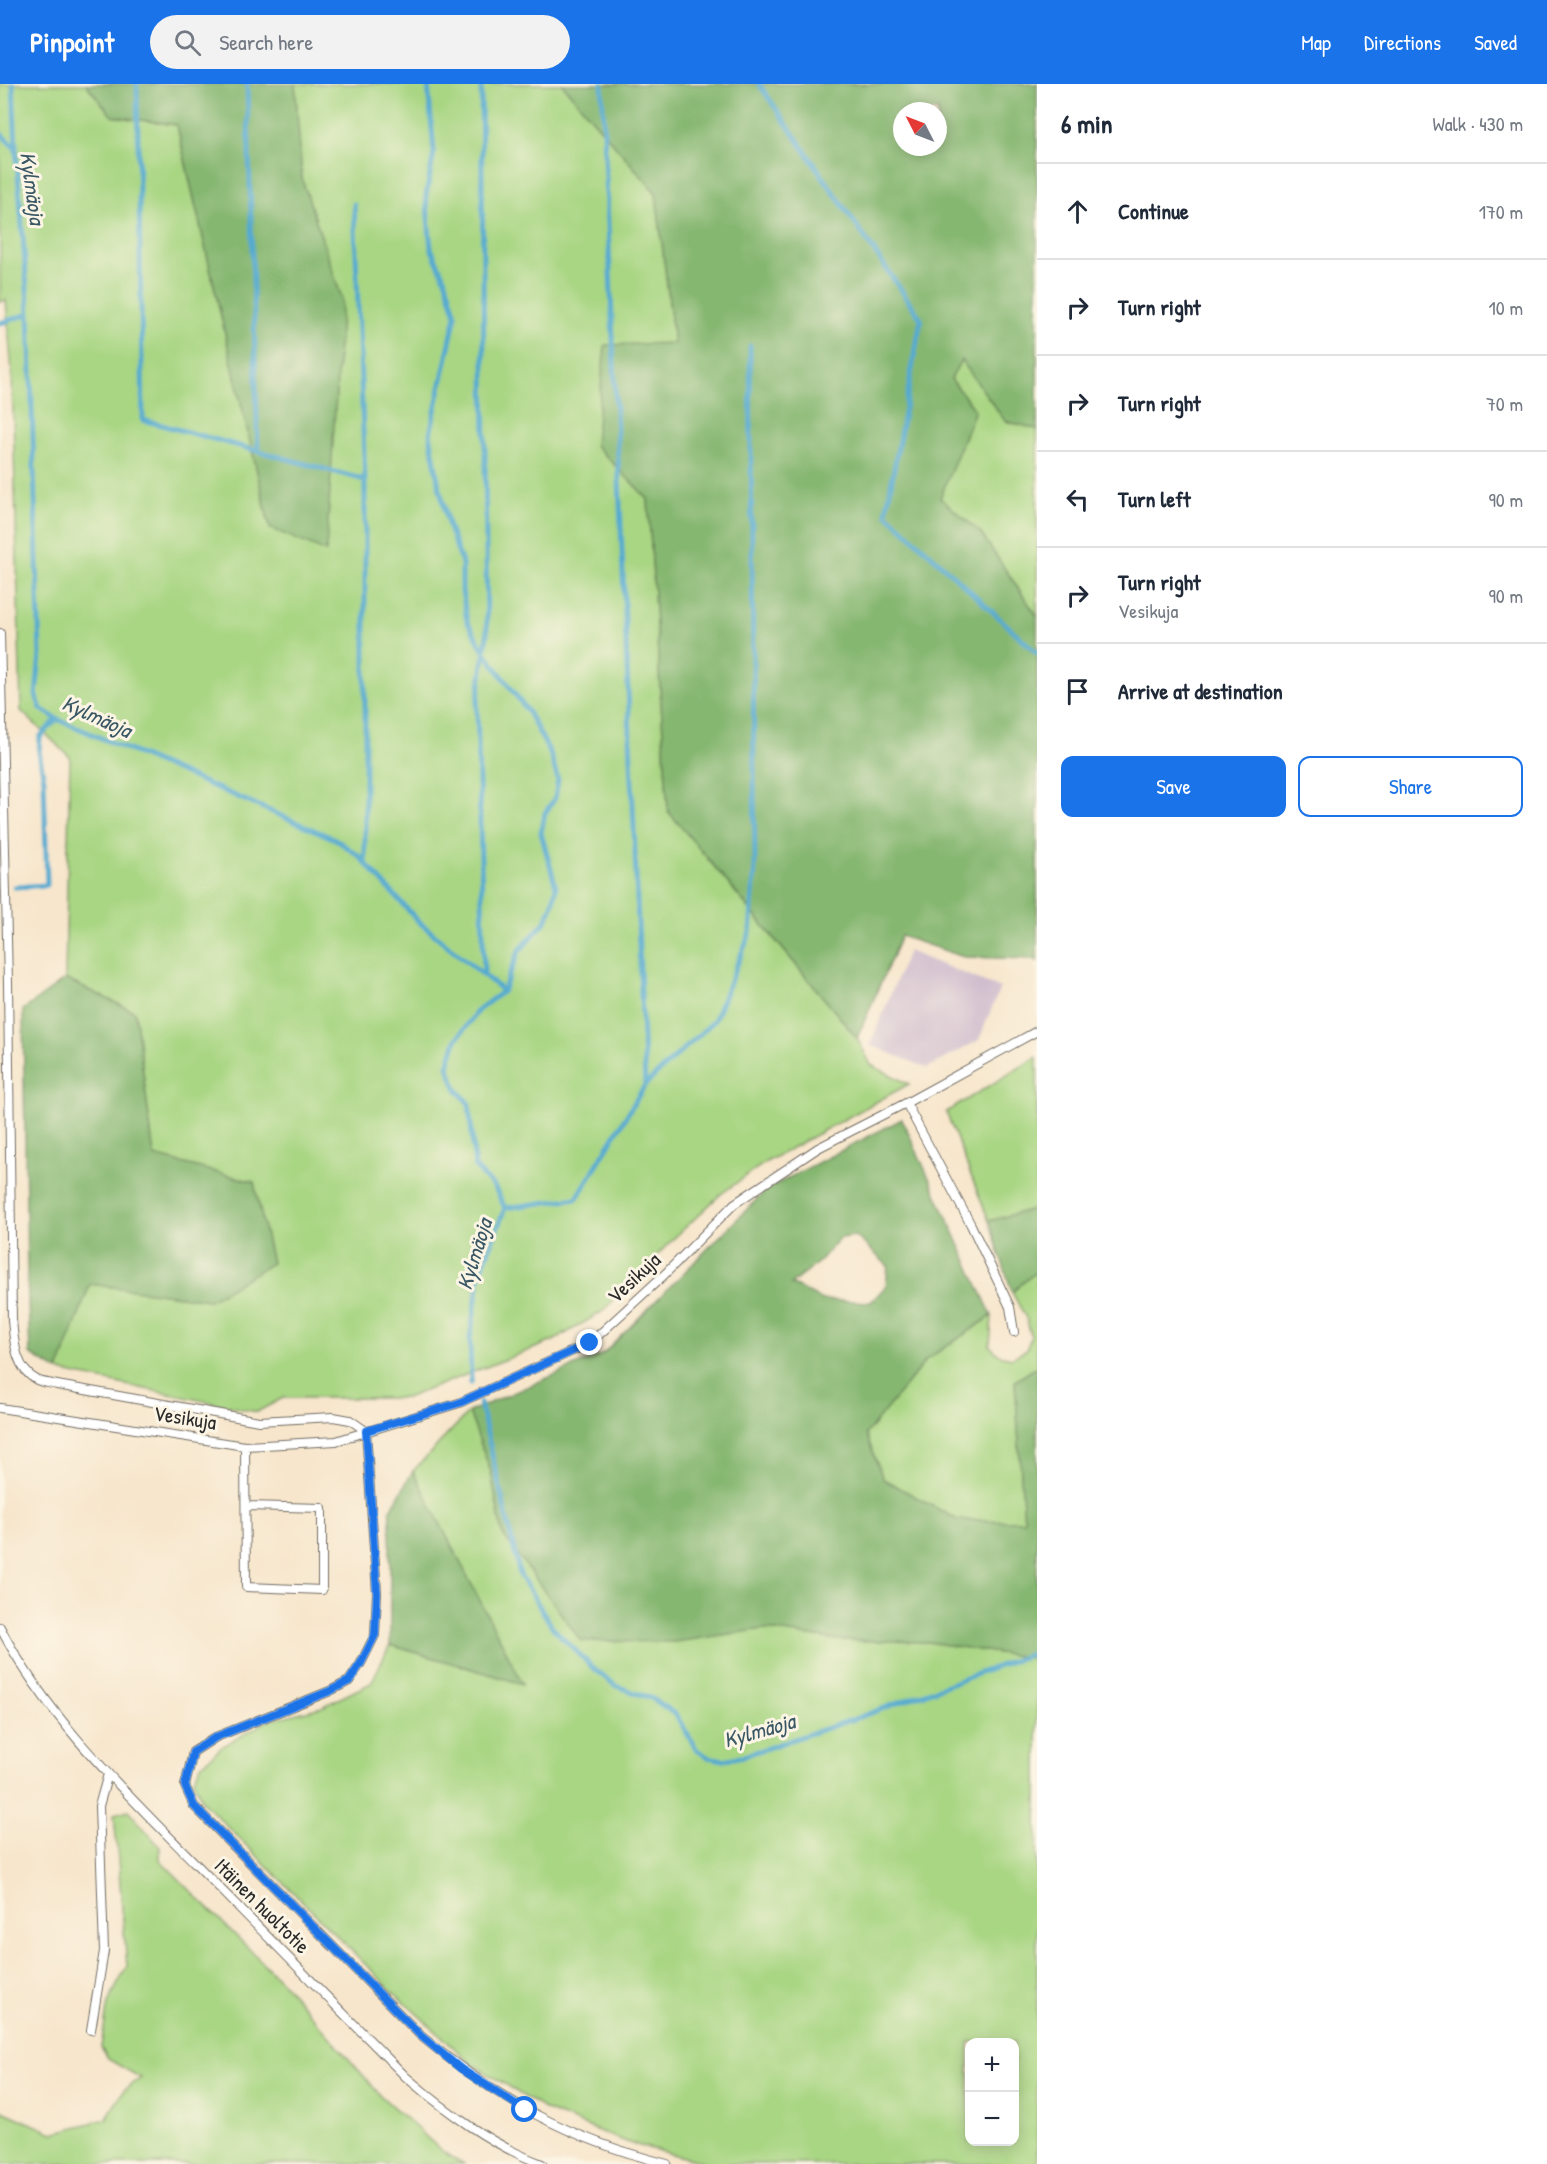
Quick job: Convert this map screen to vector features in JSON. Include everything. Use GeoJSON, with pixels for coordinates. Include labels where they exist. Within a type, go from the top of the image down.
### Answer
{"type":"FeatureCollection","features":[{"type":"Feature","properties":{"kind":"lane"},"geometry":{"type":"LineString","coordinates":[[0,633],[8,982],[12,1320],[15,1351],[25,1369],[37,1380],[57,1385],[259,1421],[333,1417],[350,1420],[366,1431],[377,1593],[375,1635],[361,1663],[349,1681],[330,1691],[216,1737],[193,1752],[185,1786],[194,1806],[421,2036],[461,2069],[525,2110],[556,2125],[624,2153],[667,2164]]}},
{"type":"Feature","properties":{"kind":"lane","name":"Vesikuja"},"geometry":{"type":"LineString","coordinates":[[0,1408],[245,1446],[336,1441],[459,1403],[590,1343],[665,1274],[734,1204],[818,1148],[1037,1031]]}},
{"type":"Feature","properties":{"kind":"lane"},"geometry":{"type":"LineString","coordinates":[[906,1103],[1010,1307],[1014,1332]]}},
{"type":"Feature","properties":{"kind":"lane"},"geometry":{"type":"LineString","coordinates":[[245,1446],[246,1587],[322,1590],[322,1508],[246,1506]]}},
{"type":"Feature","properties":{"kind":"lane","name":"Itäinen huoltotie"},"geometry":{"type":"LineString","coordinates":[[0,1627],[18,1660],[62,1719],[108,1774],[406,2078],[434,2102],[486,2137],[542,2164]]}},
{"type":"Feature","properties":{"kind":"lane"},"geometry":{"type":"LineString","coordinates":[[91,2030],[104,1951],[99,1806],[108,1774]]}},
{"type":"Feature","properties":{"kind":"shaded area"},"geometry":{"type":"Polygon","coordinates":[[[908,951],[1000,988],[979,1040],[927,1068],[870,1045],[908,951]]]}},
{"type":"Feature","properties":{"kind":"green space"},"geometry":{"type":"Polygon","coordinates":[[[0,84],[86,84],[112,116],[177,125],[270,528],[342,299],[302,179],[295,84],[562,84],[656,193],[674,343],[595,445],[648,499],[668,811],[857,1038],[871,1065],[909,1084],[766,1162],[721,1194],[673,1239],[602,1312],[553,1341],[406,1398],[283,1398],[257,1412],[58,1371],[90,1284],[210,1300],[254,1182],[154,1156],[135,1012],[65,979],[70,757],[21,711],[12,373],[6,300],[0,302],[0,84]]]}},
{"type":"Feature","properties":{"kind":"green space"},"geometry":{"type":"Polygon","coordinates":[[[86,84],[295,84],[302,179],[342,299],[326,552],[270,528],[177,125],[112,116],[86,84]]]}},
{"type":"Feature","properties":{"kind":"green space"},"geometry":{"type":"Polygon","coordinates":[[[562,84],[1037,84],[1037,429],[1005,421],[961,360],[951,379],[975,410],[940,498],[980,532],[1037,616],[1037,961],[1034,959],[964,957],[901,936],[857,1038],[668,811],[648,499],[595,445],[605,345],[674,343],[656,193],[562,84]]]}},
{"type":"Feature","properties":{"kind":"green space"},"geometry":{"type":"Polygon","coordinates":[[[961,359],[1005,420],[1037,429],[1037,616],[980,533],[940,498],[975,410],[951,379],[961,359]]]}},
{"type":"Feature","properties":{"kind":"green space"},"geometry":{"type":"Polygon","coordinates":[[[65,979],[135,1012],[154,1156],[254,1182],[272,1263],[210,1300],[90,1284],[58,1371],[30,1354],[23,1010],[65,979]]]}},
{"type":"Feature","properties":{"kind":"green space"},"geometry":{"type":"Polygon","coordinates":[[[1037,1057],[1037,1208],[989,1221],[946,1112],[1037,1057]]]}},
{"type":"Feature","properties":{"kind":"green space"},"geometry":{"type":"Polygon","coordinates":[[[902,1119],[992,1316],[927,1359],[866,1434],[883,1479],[958,1520],[1024,1521],[1015,1381],[1037,1367],[1037,1659],[929,1642],[838,1640],[763,1629],[674,1642],[581,1641],[502,1533],[491,1472],[469,1412],[603,1354],[767,1189],[902,1119]],[[856,1236],[840,1238],[820,1261],[791,1284],[822,1300],[871,1302],[886,1286],[888,1266],[856,1236]]]}},
{"type":"Feature","properties":{"kind":"green space"},"geometry":{"type":"Polygon","coordinates":[[[1037,1208],[1037,1271],[1012,1292],[989,1221],[1037,1208]]]}},
{"type":"Feature","properties":{"kind":"green space"},"geometry":{"type":"Polygon","coordinates":[[[1037,1271],[1037,1367],[1015,1381],[1024,1521],[958,1520],[883,1479],[866,1434],[927,1359],[992,1316],[990,1346],[999,1355],[1012,1358],[1026,1350],[1031,1337],[1027,1320],[1012,1292],[1037,1271]]]}},
{"type":"Feature","properties":{"kind":"green space"},"geometry":{"type":"Polygon","coordinates":[[[469,1412],[491,1472],[502,1533],[674,1642],[763,1629],[838,1640],[929,1642],[1037,1659],[1037,2164],[710,2164],[629,2143],[546,2110],[472,2064],[393,1992],[203,1802],[193,1780],[201,1765],[223,1746],[267,1721],[322,1707],[371,1683],[390,1645],[522,1683],[413,1471],[469,1412]]]}},
{"type":"Feature","properties":{"kind":"green space"},"geometry":{"type":"Polygon","coordinates":[[[413,1471],[523,1684],[390,1645],[390,1511],[413,1471]]]}},
{"type":"Feature","properties":{"kind":"green space"},"geometry":{"type":"Polygon","coordinates":[[[128,1810],[160,1847],[160,1860],[282,1982],[381,2096],[443,2152],[464,2164],[0,2164],[0,2110],[53,2133],[106,2119],[124,2090],[141,2078],[108,2059],[101,2047],[108,2003],[127,1966],[114,1814],[128,1810]]]}},
{"type":"Feature","properties":{"kind":"waterway"},"geometry":{"type":"LineString","coordinates":[[13,84],[16,148]]}},
{"type":"Feature","properties":{"kind":"waterway"},"geometry":{"type":"LineString","coordinates":[[137,84],[143,420],[365,480],[365,863]]}},
{"type":"Feature","properties":{"kind":"waterway"},"geometry":{"type":"LineString","coordinates":[[247,84],[258,451]]}},
{"type":"Feature","properties":{"kind":"waterway","name":"Kylmäoja"},"geometry":{"type":"LineString","coordinates":[[428,84],[434,152],[426,196],[431,248],[446,282],[456,315],[430,434],[438,481],[449,528],[462,563],[462,591],[467,621],[484,651],[528,712],[550,753],[558,780],[555,798],[545,813],[541,833],[556,887],[553,903],[546,921],[519,951],[503,991],[478,1010],[456,1040],[448,1066],[456,1088],[469,1104],[475,1167],[495,1188],[505,1208],[480,1273],[470,1338],[471,1383]]}},
{"type":"Feature","properties":{"kind":"waterway"},"geometry":{"type":"LineString","coordinates":[[481,84],[487,636],[477,705],[484,976]]}},
{"type":"Feature","properties":{"kind":"waterway"},"geometry":{"type":"LineString","coordinates":[[505,1208],[577,1198],[645,1085],[602,84]]}},
{"type":"Feature","properties":{"kind":"waterway"},"geometry":{"type":"LineString","coordinates":[[759,84],[921,319],[886,513],[1037,653]]}},
{"type":"Feature","properties":{"kind":"waterway","name":"Kylmäoja"},"geometry":{"type":"LineString","coordinates":[[0,133],[16,149],[29,314],[40,655],[36,695],[41,709],[57,719],[335,839],[358,855],[419,922],[503,991]]}},
{"type":"Feature","properties":{"kind":"waterway"},"geometry":{"type":"LineString","coordinates":[[354,204],[365,480]]}},
{"type":"Feature","properties":{"kind":"waterway"},"geometry":{"type":"LineString","coordinates":[[0,323],[29,314]]}},
{"type":"Feature","properties":{"kind":"waterway"},"geometry":{"type":"LineString","coordinates":[[645,1085],[714,1021],[750,933],[755,867],[750,346]]}},
{"type":"Feature","properties":{"kind":"waterway"},"geometry":{"type":"LineString","coordinates":[[15,887],[47,885],[44,780],[39,752],[40,737],[57,719]]}},
{"type":"Feature","properties":{"kind":"waterway","name":"Kylmäoja"},"geometry":{"type":"LineString","coordinates":[[480,1403],[520,1575],[553,1628],[594,1669],[616,1686],[653,1699],[676,1715],[697,1750],[708,1757],[724,1760],[743,1756],[857,1718],[1037,1652]]}},
{"type":"Feature","properties":{"kind":"route"},"geometry":{"type":"LineString","coordinates":[[525,2110],[461,2069],[421,2036],[194,1806],[185,1786],[186,1774],[193,1752],[216,1737],[330,1691],[349,1681],[361,1663],[375,1635],[377,1593],[366,1431],[459,1403],[590,1343]]}}]}
